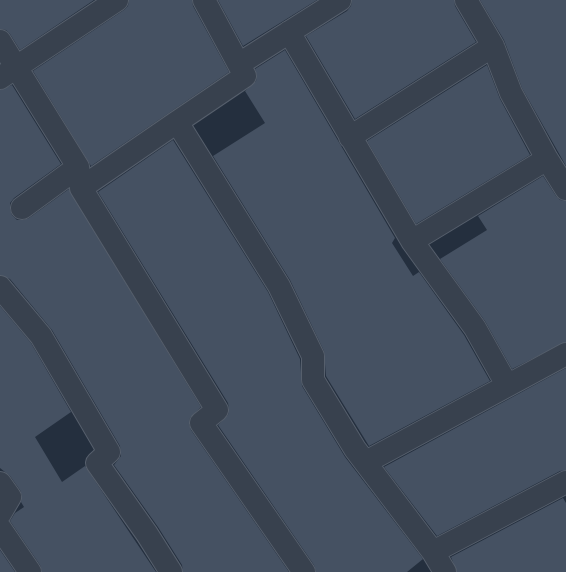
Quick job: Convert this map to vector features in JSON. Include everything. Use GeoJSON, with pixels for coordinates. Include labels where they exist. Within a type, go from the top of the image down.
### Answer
{"type":"FeatureCollection","features":[{"type":"Feature","properties":{"kind":"street"},"geometry":{"type":"LineString","coordinates":[[8,73],[117,0]]}},
{"type":"Feature","properties":{"kind":"street"},"geometry":{"type":"LineString","coordinates":[[81,188],[245,76],[204,0]]}},
{"type":"Feature","properties":{"kind":"street"},"geometry":{"type":"LineString","coordinates":[[239,64],[340,0]]}},
{"type":"Feature","properties":{"kind":"street"},"geometry":{"type":"LineString","coordinates":[[466,0],[492,46],[511,93],[547,159],[566,187]]}},
{"type":"Feature","properties":{"kind":"street"},"geometry":{"type":"LineString","coordinates":[[289,32],[412,241],[475,328],[506,385]]}},
{"type":"Feature","properties":{"kind":"street"},"geometry":{"type":"LineString","coordinates":[[0,41],[8,73],[78,167],[81,188],[217,410],[201,423],[304,572]]}},
{"type":"Feature","properties":{"kind":"street"},"geometry":{"type":"LineString","coordinates":[[350,137],[492,46]]}},
{"type":"Feature","properties":{"kind":"street"},"geometry":{"type":"LineString","coordinates":[[177,122],[280,286],[313,356],[313,380],[355,449],[433,552],[445,572]]}},
{"type":"Feature","properties":{"kind":"street"},"geometry":{"type":"LineString","coordinates":[[412,241],[547,159]]}},
{"type":"Feature","properties":{"kind":"street"},"geometry":{"type":"LineString","coordinates":[[22,208],[78,167]]}},
{"type":"Feature","properties":{"kind":"street"},"geometry":{"type":"LineString","coordinates":[[0,287],[41,336],[109,452],[97,463],[147,534],[171,572]]}},
{"type":"Feature","properties":{"kind":"street"},"geometry":{"type":"LineString","coordinates":[[366,462],[506,385],[566,354]]}},
{"type":"Feature","properties":{"kind":"street"},"geometry":{"type":"LineString","coordinates":[[433,552],[566,482]]}},
{"type":"Feature","properties":{"kind":"street"},"geometry":{"type":"LineString","coordinates":[[0,483],[10,497],[0,514]]}},
{"type":"Feature","properties":{"kind":"street"},"geometry":{"type":"LineString","coordinates":[[0,528],[30,572]]}},
{"type":"Feature","properties":{"kind":"building"},"geometry":{"type":"Polygon","coordinates":[[[0,0],[94,0],[20,50],[10,34],[6,30],[0,29],[0,0]]]}},
{"type":"Feature","properties":{"kind":"building"},"geometry":{"type":"Polygon","coordinates":[[[129,0],[192,0],[193,6],[229,72],[91,166],[33,71],[124,10],[128,6],[129,0]]]}},
{"type":"Feature","properties":{"kind":"building"},"geometry":{"type":"Polygon","coordinates":[[[218,0],[317,0],[243,46],[218,0]]]}},
{"type":"Feature","properties":{"kind":"building"},"geometry":{"type":"Polygon","coordinates":[[[352,0],[454,0],[455,6],[476,42],[355,119],[306,36],[347,11],[351,6],[352,0]]]}},
{"type":"Feature","properties":{"kind":"building"},"geometry":{"type":"Polygon","coordinates":[[[480,0],[566,0],[566,166],[522,88],[504,40],[480,0]]]}},
{"type":"Feature","properties":{"kind":"building"},"geometry":{"type":"Polygon","coordinates":[[[285,50],[395,238],[392,243],[413,276],[419,272],[464,335],[490,381],[369,446],[326,376],[324,351],[290,280],[213,156],[265,123],[245,91],[256,81],[257,76],[255,69],[285,50]]]}},
{"type":"Feature","properties":{"kind":"building"},"geometry":{"type":"Polygon","coordinates":[[[487,65],[500,99],[530,155],[416,224],[367,141],[487,65]]]}},
{"type":"Feature","properties":{"kind":"building"},"geometry":{"type":"Polygon","coordinates":[[[12,85],[61,164],[14,198],[10,203],[12,215],[17,220],[29,218],[69,189],[201,407],[190,418],[189,424],[191,430],[289,572],[183,572],[182,565],[158,527],[114,465],[121,456],[120,446],[52,330],[10,279],[0,275],[0,90],[12,85]]]}},
{"type":"Feature","properties":{"kind":"building"},"geometry":{"type":"Polygon","coordinates":[[[173,140],[268,292],[300,359],[302,386],[345,457],[423,559],[407,572],[316,572],[314,565],[218,425],[228,415],[228,403],[98,192],[173,140]]]}},
{"type":"Feature","properties":{"kind":"building"},"geometry":{"type":"Polygon","coordinates":[[[543,176],[556,196],[560,200],[566,201],[566,342],[512,369],[485,321],[440,259],[487,230],[478,216],[543,176]]]}},
{"type":"Feature","properties":{"kind":"building"},"geometry":{"type":"Polygon","coordinates":[[[0,306],[31,343],[71,412],[35,437],[62,482],[85,466],[156,572],[42,572],[40,565],[10,521],[15,513],[24,507],[21,502],[22,496],[20,490],[10,476],[0,468],[0,306]]]}},
{"type":"Feature","properties":{"kind":"building"},"geometry":{"type":"Polygon","coordinates":[[[566,368],[566,470],[560,471],[437,536],[384,467],[566,368]]]}},
{"type":"Feature","properties":{"kind":"building"},"geometry":{"type":"Polygon","coordinates":[[[563,498],[566,503],[566,572],[457,572],[451,557],[563,498]]]}},
{"type":"Feature","properties":{"kind":"building"},"geometry":{"type":"Polygon","coordinates":[[[0,550],[15,572],[0,572],[0,550]]]}}]}
